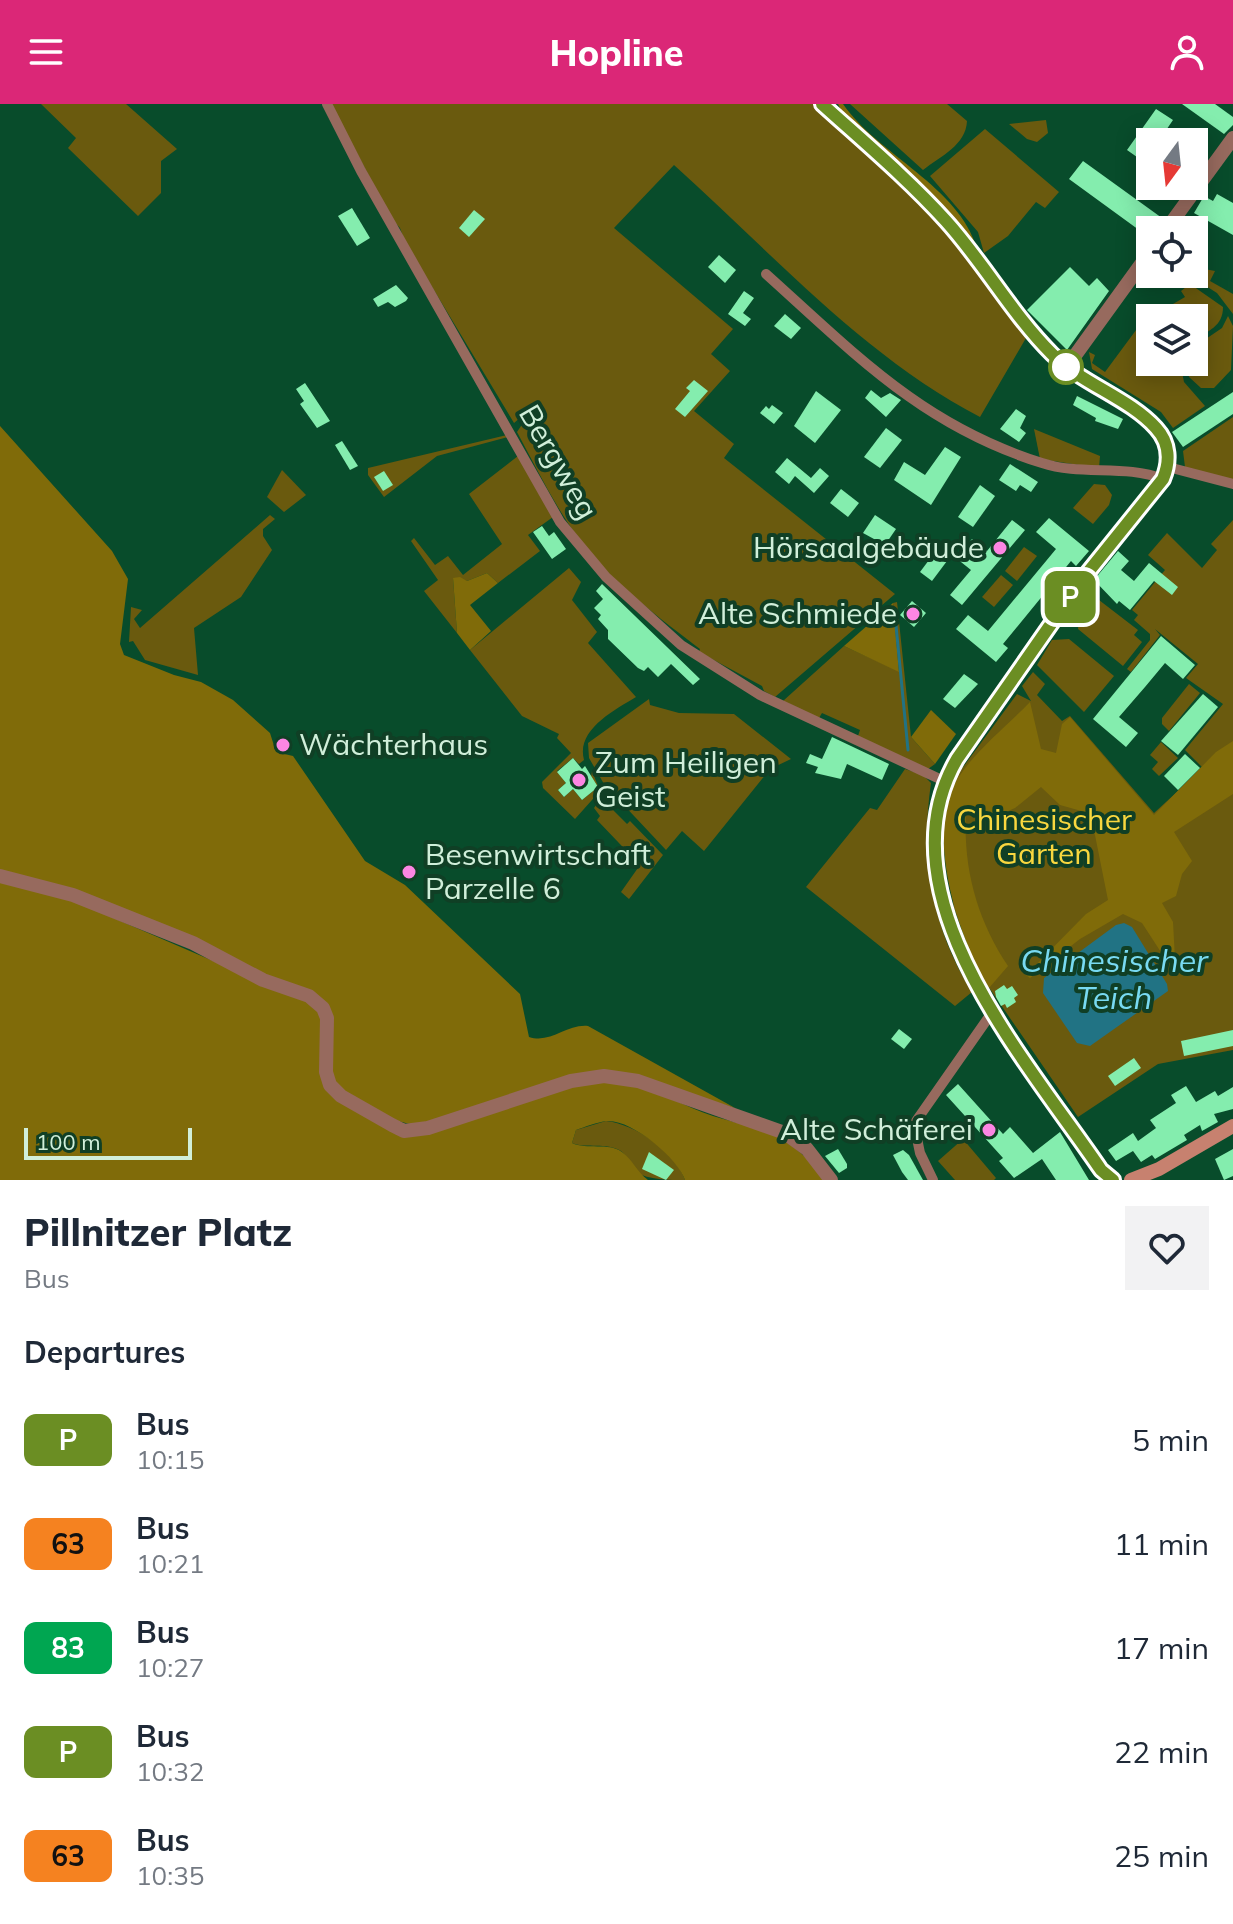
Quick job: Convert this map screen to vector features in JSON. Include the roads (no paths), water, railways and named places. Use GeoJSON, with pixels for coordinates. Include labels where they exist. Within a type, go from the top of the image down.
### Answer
{"type":"FeatureCollection","features":[{"type":"Feature","properties":{"kind":"main road"},"geometry":{"type":"LineString","coordinates":[[822,104],[948,223],[1013,308],[1066,368],[1158,429],[1166,443],[1166,473],[1081,581],[944,781],[934,837],[941,900],[960,954],[993,1011],[1101,1170],[1113,1180]]}},
{"type":"Feature","properties":{"kind":"main road"},"geometry":{"type":"LineString","coordinates":[[1131,1180],[1159,1169],[1233,1126]]}},
{"type":"Feature","properties":{"kind":"street","name":"Bergweg"},"geometry":{"type":"LineString","coordinates":[[327,104],[376,198],[512,432],[560,522],[606,577],[681,645],[760,695],[944,781]]}},
{"type":"Feature","properties":{"kind":"street"},"geometry":{"type":"LineString","coordinates":[[1176,216],[1233,138]]}},
{"type":"Feature","properties":{"kind":"street"},"geometry":{"type":"LineString","coordinates":[[1066,368],[1136,271]]}},
{"type":"Feature","properties":{"kind":"street"},"geometry":{"type":"LineString","coordinates":[[766,274],[879,377],[940,420],[997,447],[1063,470],[1146,475],[1166,473],[1233,484]]}},
{"type":"Feature","properties":{"kind":"street"},"geometry":{"type":"LineString","coordinates":[[0,876],[73,895],[193,943],[263,980],[309,996],[323,1008],[327,1018],[326,1072],[330,1085],[364,1110],[404,1131],[428,1128],[589,1077],[620,1077],[645,1083],[714,1111],[747,1117],[800,1143],[823,1166],[831,1180]]}},
{"type":"Feature","properties":{"kind":"street"},"geometry":{"type":"LineString","coordinates":[[933,1180],[920,1153],[914,1124],[993,1011]]}},
{"type":"Feature","properties":{"kind":"water","name":"Chinesischer Teich"},"geometry":{"type":"Polygon","coordinates":[[[1124,923],[1132,927],[1167,984],[1168,991],[1090,1046],[1077,1043],[1043,993],[1044,978],[1116,925],[1124,923]]]}},
{"type":"Feature","properties":{"kind":"waterway"},"geometry":{"type":"LineString","coordinates":[[895,615],[908,750]]}},
{"type":"Feature","properties":{"kind":"place","name":"Hörsaalgebäude"},"geometry":{"type":"Point","coordinates":[1000,548]}},
{"type":"Feature","properties":{"kind":"place","name":"Alte Schmiede"},"geometry":{"type":"Point","coordinates":[913,614]}},
{"type":"Feature","properties":{"kind":"place","name":"Wächterhaus"},"geometry":{"type":"Point","coordinates":[283,745]}},
{"type":"Feature","properties":{"kind":"place","name":"Zum Heiligen Geist"},"geometry":{"type":"Point","coordinates":[579,780]}},
{"type":"Feature","properties":{"kind":"place","name":"Besenwirtschaft Parzelle 6"},"geometry":{"type":"Point","coordinates":[409,872]}},
{"type":"Feature","properties":{"kind":"place","name":"Alte Schäferei"},"geometry":{"type":"Point","coordinates":[989,1130]}},
{"type":"Feature","properties":{"kind":"park label","name":"Chinesischer Garten"},"geometry":{"type":"Point","coordinates":[1044,837]}}]}
